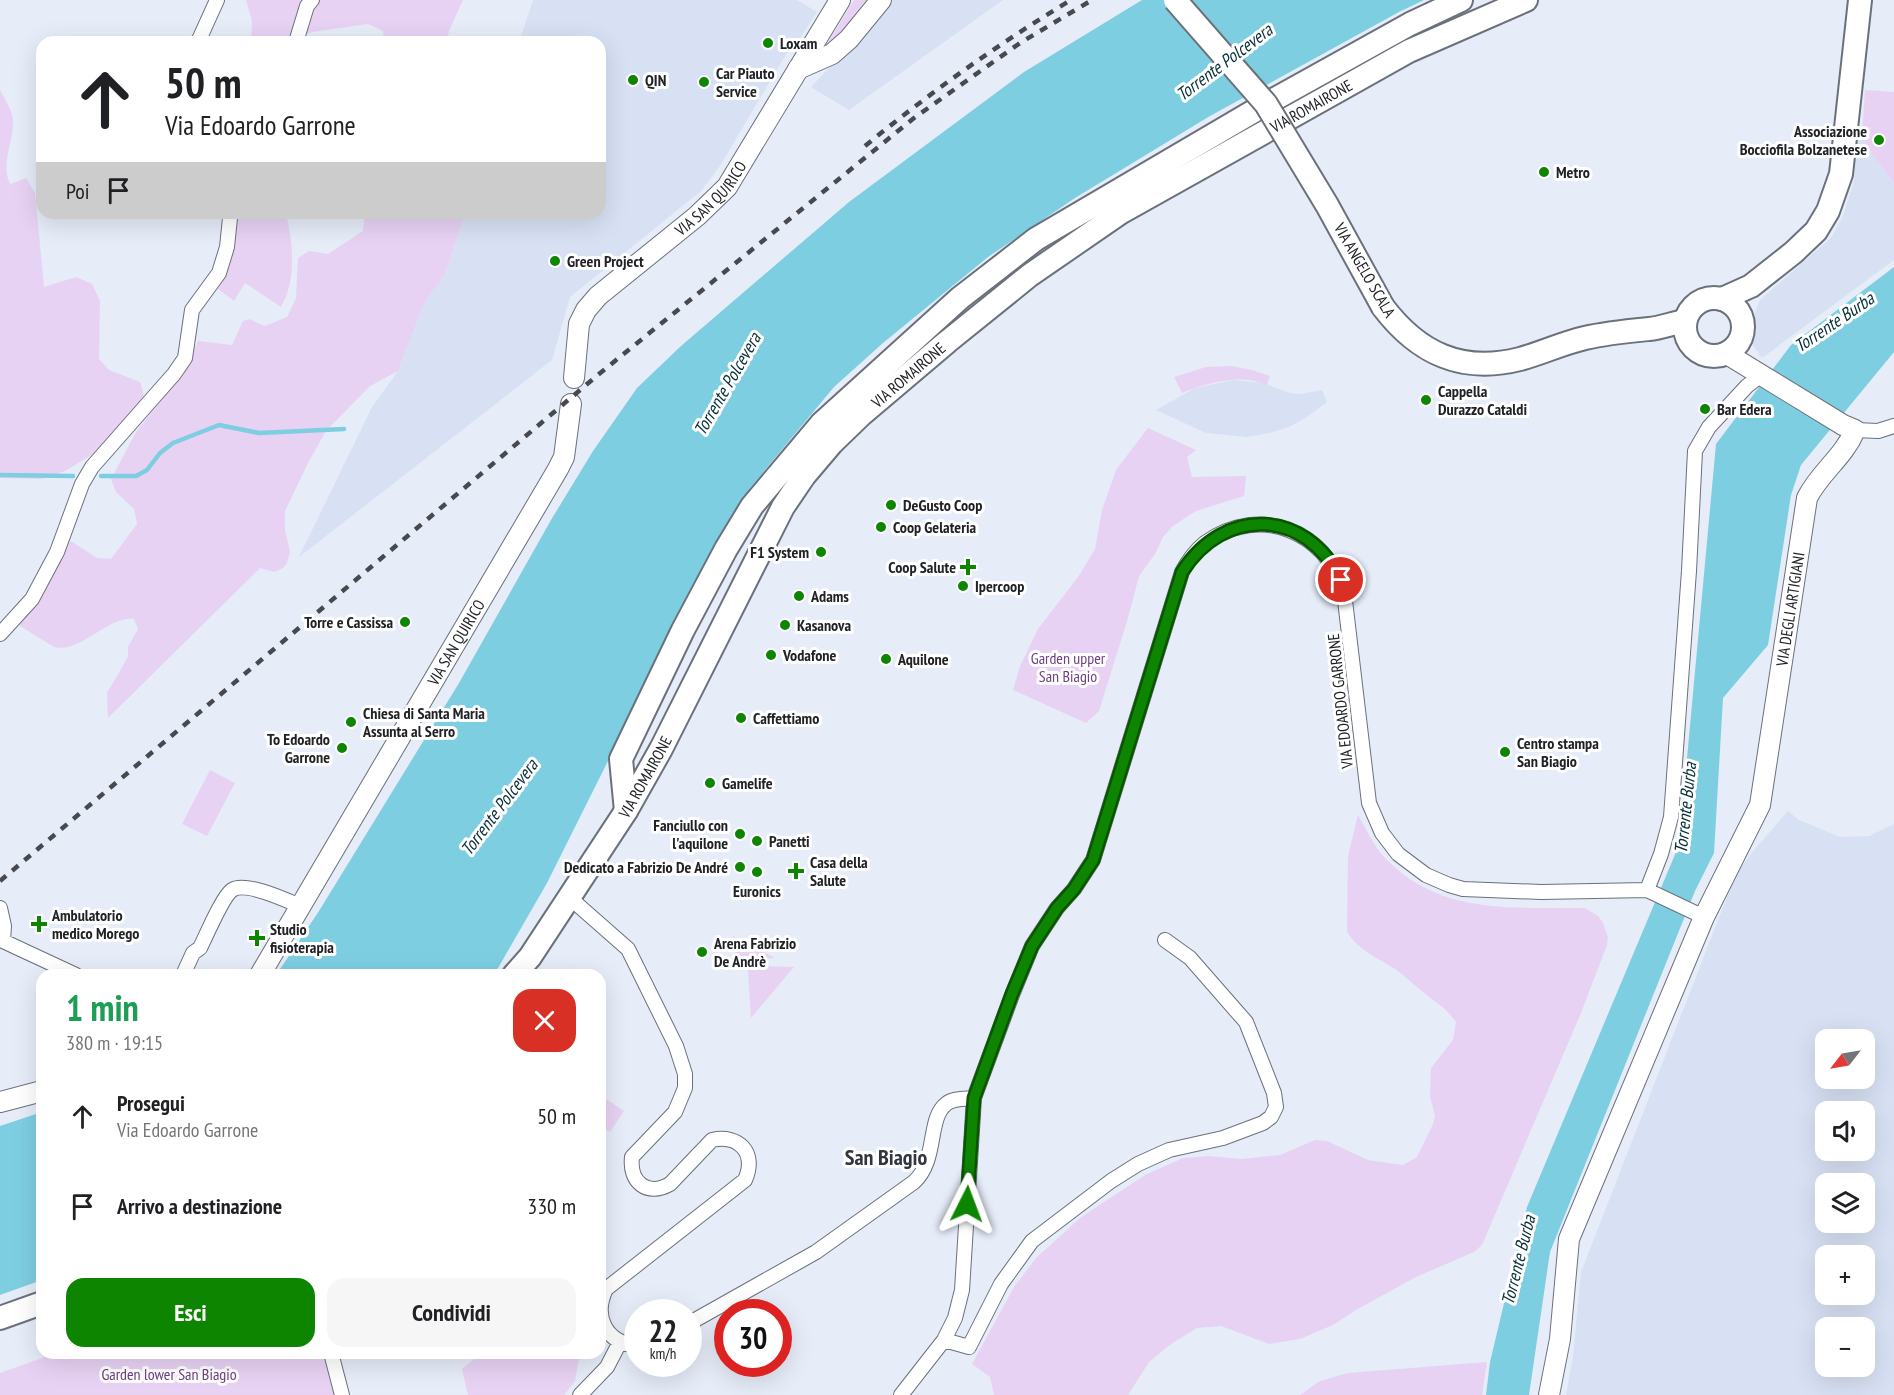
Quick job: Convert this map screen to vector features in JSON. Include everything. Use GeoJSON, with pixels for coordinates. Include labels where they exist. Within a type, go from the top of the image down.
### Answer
{"type":"FeatureCollection","features":[{"type":"Feature","properties":{"kind":"main road","name":"VIA SAN QUIRICO"},"geometry":{"type":"LineString","coordinates":[[574,378],[579,324],[586,310],[598,296],[697,216],[728,187],[840,0]]}},
{"type":"Feature","properties":{"kind":"main road"},"geometry":{"type":"LineString","coordinates":[[798,69],[832,54],[849,39],[881,0]]}},
{"type":"Feature","properties":{"kind":"main road","name":"VIA ANGELO SCALA"},"geometry":{"type":"LineString","coordinates":[[1175,0],[1266,104],[1327,206],[1383,307],[1398,327],[1427,349],[1468,363],[1494,363],[1519,359],[1584,338],[1638,329],[1686,330]]}},
{"type":"Feature","properties":{"kind":"main road"},"geometry":{"type":"LineString","coordinates":[[626,811],[621,759],[683,630],[726,549],[752,506],[821,424],[960,298],[1036,239],[1266,104],[1410,24],[1461,0]]}},
{"type":"Feature","properties":{"kind":"main road","name":"VIA ROMAIRONE"},"geometry":{"type":"LineString","coordinates":[[519,969],[570,898],[626,811],[661,749],[783,507],[804,476],[862,414],[946,342],[1030,275],[1120,213],[1409,51],[1526,0]]}},
{"type":"Feature","properties":{"kind":"main road"},"geometry":{"type":"LineString","coordinates":[[1722,299],[1751,286],[1794,252],[1816,231],[1837,192],[1841,174],[1860,0]]}},
{"type":"Feature","properties":{"kind":"main road"},"geometry":{"type":"LineString","coordinates":[[1743,322],[1736,309],[1722,299],[1713,298],[1695,305],[1689,312],[1686,330],[1700,353],[1718,357],[1727,354],[1740,340],[1751,286]]}},
{"type":"Feature","properties":{"kind":"main road"},"geometry":{"type":"LineString","coordinates":[[1727,354],[1849,427]]}},
{"type":"Feature","properties":{"kind":"main road","name":"VIA SAN QUIRICO"},"geometry":{"type":"LineString","coordinates":[[263,969],[558,469],[564,457],[571,404]]}},
{"type":"Feature","properties":{"kind":"main road","name":"VIA DEGLI ARTIGIANI"},"geometry":{"type":"LineString","coordinates":[[1549,1395],[1560,1339],[1569,1239],[1699,915],[1760,805],[1807,498],[1818,480],[1848,446],[1849,427]]}},
{"type":"Feature","properties":{"kind":"main road"},"geometry":{"type":"LineString","coordinates":[[0,1102],[36,1093]]}},
{"type":"Feature","properties":{"kind":"main road"},"geometry":{"type":"LineString","coordinates":[[0,1318],[36,1305]]}},
{"type":"Feature","properties":{"kind":"street"},"geometry":{"type":"LineString","coordinates":[[201,36],[217,0]]}},
{"type":"Feature","properties":{"kind":"street"},"geometry":{"type":"LineString","coordinates":[[298,36],[312,0]]}},
{"type":"Feature","properties":{"kind":"street"},"geometry":{"type":"LineString","coordinates":[[0,634],[32,599],[57,552],[82,484],[92,467],[174,374],[185,358],[192,310],[219,273],[227,247],[230,219]]}},
{"type":"Feature","properties":{"kind":"street"},"geometry":{"type":"LineString","coordinates":[[1699,915],[1651,892],[1671,817],[1689,571],[1695,450],[1709,427],[1747,386],[1761,375]]}},
{"type":"Feature","properties":{"kind":"street"},"geometry":{"type":"LineString","coordinates":[[1849,427],[1878,431],[1894,426]]}},
{"type":"Feature","properties":{"kind":"street","name":"VIA EDOARDO GARRONE"},"geometry":{"type":"LineString","coordinates":[[901,1395],[944,1340],[955,1318],[962,1290],[974,1098],[1032,946],[1093,860],[1182,572],[1192,556],[1204,544],[1223,532],[1235,528],[1264,525],[1287,529],[1317,546],[1335,569],[1344,592],[1369,802],[1382,832],[1407,861],[1437,881],[1463,889],[1651,892]]}},
{"type":"Feature","properties":{"kind":"street"},"geometry":{"type":"LineString","coordinates":[[186,969],[194,953],[200,948],[226,897],[234,889],[239,887],[254,889],[300,906]]}},
{"type":"Feature","properties":{"kind":"street"},"geometry":{"type":"LineString","coordinates":[[570,898],[628,949],[676,1046],[686,1074],[685,1089],[675,1112],[632,1157],[631,1167],[637,1181],[651,1189],[664,1188],[711,1140],[721,1138],[740,1144],[750,1163],[746,1180],[606,1288]]}},
{"type":"Feature","properties":{"kind":"street"},"geometry":{"type":"LineString","coordinates":[[0,908],[4,921],[3,941],[63,969]]}},
{"type":"Feature","properties":{"kind":"street"},"geometry":{"type":"LineString","coordinates":[[944,1340],[969,1347],[1001,1284],[1032,1240],[1111,1181],[1138,1164],[1169,1150],[1223,1138],[1263,1123],[1271,1117],[1276,1107],[1274,1093],[1246,1022],[1190,958],[1165,940]]}},
{"type":"Feature","properties":{"kind":"street"},"geometry":{"type":"LineString","coordinates":[[702,1315],[816,1252],[914,1182],[924,1170],[929,1158],[940,1110],[952,1100],[974,1098]]}},
{"type":"Feature","properties":{"kind":"street"},"geometry":{"type":"LineString","coordinates":[[606,1326],[611,1335],[624,1343]]}},
{"type":"Feature","properties":{"kind":"street"},"geometry":{"type":"LineString","coordinates":[[580,1395],[607,1367],[620,1342]]}},
{"type":"Feature","properties":{"kind":"street"},"geometry":{"type":"LineString","coordinates":[[333,1359],[342,1395]]}},
{"type":"Feature","properties":{"kind":"shaded area"},"geometry":{"type":"Polygon","coordinates":[[[533,0],[797,0],[817,12],[785,56],[720,166],[701,191],[570,297],[552,360],[299,557],[372,407],[398,371],[424,304],[445,274],[463,219],[606,219],[606,36],[521,36],[533,0]]]}},
{"type":"Feature","properties":{"kind":"shaded area"},"geometry":{"type":"Polygon","coordinates":[[[886,0],[1003,0],[849,110],[811,87],[857,38],[886,0]]]}},
{"type":"Feature","properties":{"kind":"shaded area"},"geometry":{"type":"Polygon","coordinates":[[[1857,133],[1862,135],[1866,145],[1894,184],[1894,260],[1762,358],[1746,335],[1760,300],[1831,238],[1843,216],[1854,181],[1857,133]]]}},
{"type":"Feature","properties":{"kind":"shaded area"},"geometry":{"type":"Polygon","coordinates":[[[1234,380],[1263,383],[1290,393],[1301,394],[1322,390],[1327,402],[1289,427],[1247,437],[1206,433],[1156,410],[1195,388],[1234,380]]]}},
{"type":"Feature","properties":{"kind":"shaded area"},"geometry":{"type":"Polygon","coordinates":[[[1788,811],[1799,820],[1840,837],[1869,836],[1894,824],[1894,1395],[1566,1395],[1573,1356],[1581,1272],[1740,869],[1788,811]]]}},
{"type":"Feature","properties":{"kind":"green space"},"geometry":{"type":"Polygon","coordinates":[[[246,0],[463,0],[448,36],[383,36],[383,31],[368,24],[312,32],[300,36],[251,36],[252,21],[246,0]]]}},
{"type":"Feature","properties":{"kind":"green space"},"geometry":{"type":"Polygon","coordinates":[[[854,0],[871,0],[840,40],[831,44],[829,41],[854,0]]]}},
{"type":"Feature","properties":{"kind":"green space"},"geometry":{"type":"Polygon","coordinates":[[[0,90],[13,116],[7,176],[10,184],[26,178],[35,193],[44,287],[76,277],[92,284],[100,301],[99,359],[109,370],[140,382],[145,399],[101,449],[65,471],[41,479],[0,478],[0,90]]]}},
{"type":"Feature","properties":{"kind":"green space","name":"Associazione Bocciofila Bolzanetese"},"geometry":{"type":"Polygon","coordinates":[[[1865,90],[1894,92],[1894,184],[1866,145],[1862,135],[1865,90]]]}},
{"type":"Feature","properties":{"kind":"green space"},"geometry":{"type":"Polygon","coordinates":[[[238,219],[287,219],[292,261],[290,285],[281,307],[245,283],[234,301],[218,289],[232,254],[238,219]]]}},
{"type":"Feature","properties":{"kind":"green space"},"geometry":{"type":"Polygon","coordinates":[[[364,219],[463,219],[445,274],[424,304],[398,371],[370,386],[326,431],[308,463],[285,511],[285,530],[290,552],[287,563],[283,568],[274,572],[260,568],[108,718],[107,693],[128,657],[128,647],[138,629],[134,619],[114,623],[64,648],[54,647],[20,626],[20,620],[65,546],[71,541],[97,558],[111,559],[137,524],[134,509],[116,492],[111,479],[136,432],[186,368],[198,341],[232,345],[243,321],[249,319],[265,326],[287,317],[296,298],[298,258],[309,251],[328,254],[363,231],[364,219]]]}},
{"type":"Feature","properties":{"kind":"green space"},"geometry":{"type":"Polygon","coordinates":[[[1231,366],[1270,376],[1267,385],[1257,381],[1224,381],[1182,393],[1174,377],[1206,367],[1231,366]]]}},
{"type":"Feature","properties":{"kind":"green space","name":"Garden upper San Biagio"},"geometry":{"type":"Polygon","coordinates":[[[1148,428],[1196,450],[1187,457],[1192,477],[1246,476],[1244,496],[1196,511],[1173,526],[1163,537],[1155,554],[1139,576],[1099,711],[1086,723],[1013,690],[1020,666],[1038,629],[1078,577],[1095,549],[1102,510],[1116,470],[1148,428]]]}},
{"type":"Feature","properties":{"kind":"green space"},"geometry":{"type":"Polygon","coordinates":[[[210,770],[235,783],[207,836],[182,824],[210,770]]]}},
{"type":"Feature","properties":{"kind":"green space"},"geometry":{"type":"Polygon","coordinates":[[[1358,815],[1381,854],[1407,877],[1430,890],[1454,899],[1504,907],[1585,908],[1598,916],[1608,937],[1581,1013],[1482,1245],[1474,1252],[1416,1277],[1333,1325],[1300,1339],[1269,1344],[1221,1326],[1197,1328],[1171,1344],[1149,1362],[1128,1395],[994,1395],[990,1377],[972,1364],[1014,1287],[1036,1258],[1080,1218],[1145,1175],[1183,1158],[1208,1156],[1242,1159],[1280,1155],[1315,1140],[1327,1141],[1368,1160],[1403,1165],[1417,1157],[1435,1115],[1430,1097],[1431,1068],[1453,1040],[1456,1022],[1445,1009],[1399,972],[1356,943],[1347,931],[1348,856],[1358,815]]]}},
{"type":"Feature","properties":{"kind":"green space"},"geometry":{"type":"Polygon","coordinates":[[[733,936],[775,958],[735,959],[733,936]]]}},
{"type":"Feature","properties":{"kind":"green space"},"geometry":{"type":"Polygon","coordinates":[[[751,966],[794,967],[751,1018],[748,968],[751,966]]]}},
{"type":"Feature","properties":{"kind":"green space"},"geometry":{"type":"Polygon","coordinates":[[[606,1099],[624,1111],[610,1132],[606,1130],[606,1099]]]}},
{"type":"Feature","properties":{"kind":"green space","name":"Garden lower San Biagio"},"geometry":{"type":"Polygon","coordinates":[[[39,1359],[327,1359],[338,1395],[0,1395],[0,1373],[39,1359]]]}},
{"type":"Feature","properties":{"kind":"green space"},"geometry":{"type":"Polygon","coordinates":[[[474,1359],[579,1359],[575,1381],[564,1395],[468,1395],[462,1369],[474,1359]]]}},
{"type":"Feature","properties":{"kind":"green space"},"geometry":{"type":"Polygon","coordinates":[[[1487,1362],[1482,1395],[1300,1395],[1320,1381],[1348,1373],[1487,1362]]]}},
{"type":"Feature","properties":{"kind":"water","name":"Torrente Polcevera"},"geometry":{"type":"Polygon","coordinates":[[[1142,0],[1424,0],[1210,116],[1075,198],[988,257],[883,343],[834,387],[750,488],[692,593],[547,883],[497,969],[280,969],[319,911],[459,683],[551,520],[593,451],[637,388],[681,346],[849,202],[1024,72],[1142,0]]]}},
{"type":"Feature","properties":{"kind":"water","name":"Torrente Burba"},"geometry":{"type":"Polygon","coordinates":[[[1894,267],[1894,352],[1801,465],[1791,495],[1768,645],[1723,698],[1714,853],[1695,891],[1550,1252],[1529,1395],[1486,1395],[1490,1362],[1527,1207],[1679,845],[1716,444],[1791,345],[1894,267]]]}},
{"type":"Feature","properties":{"kind":"water"},"geometry":{"type":"Polygon","coordinates":[[[36,1114],[36,1282],[0,1295],[0,1126],[36,1114]]]}},
{"type":"Feature","properties":{"kind":"waterway"},"geometry":{"type":"LineString","coordinates":[[101,476],[136,476],[147,470],[160,453],[173,443],[219,425],[259,433],[344,429]]}},
{"type":"Feature","properties":{"kind":"waterway"},"geometry":{"type":"LineString","coordinates":[[0,475],[73,476]]}},
{"type":"Feature","properties":{"kind":"railway"},"geometry":{"type":"LineString","coordinates":[[865,146],[965,69],[1071,0]]}},
{"type":"Feature","properties":{"kind":"railway"},"geometry":{"type":"LineString","coordinates":[[0,881],[599,374],[914,118],[1020,43],[1092,0]]}},
{"type":"Feature","properties":{"kind":"place","name":"Loxam"},"geometry":{"type":"Point","coordinates":[768,43]}},
{"type":"Feature","properties":{"kind":"place","name":"QIN"},"geometry":{"type":"Point","coordinates":[633,80]}},
{"type":"Feature","properties":{"kind":"place","name":"Car Piauto Service"},"geometry":{"type":"Point","coordinates":[704,82]}},
{"type":"Feature","properties":{"kind":"place","name":"Associazione Bocciofila Bolzanetese"},"geometry":{"type":"Point","coordinates":[1879,140]}},
{"type":"Feature","properties":{"kind":"place","name":"Metro"},"geometry":{"type":"Point","coordinates":[1544,172]}},
{"type":"Feature","properties":{"kind":"place","name":"Green Project"},"geometry":{"type":"Point","coordinates":[555,261]}},
{"type":"Feature","properties":{"kind":"place","name":"Cappella Durazzo Cataldi"},"geometry":{"type":"Point","coordinates":[1426,400]}},
{"type":"Feature","properties":{"kind":"place","name":"Bar Edera"},"geometry":{"type":"Point","coordinates":[1705,409]}},
{"type":"Feature","properties":{"kind":"place","name":"DeGusto Coop"},"geometry":{"type":"Point","coordinates":[891,505]}},
{"type":"Feature","properties":{"kind":"place","name":"Coop Gelateria"},"geometry":{"type":"Point","coordinates":[881,527]}},
{"type":"Feature","properties":{"kind":"place","name":"F1 System"},"geometry":{"type":"Point","coordinates":[821,552]}},
{"type":"Feature","properties":{"kind":"place","name":"Coop Salute"},"geometry":{"type":"Point","coordinates":[968,567]}},
{"type":"Feature","properties":{"kind":"place","name":"Ipercoop"},"geometry":{"type":"Point","coordinates":[963,586]}},
{"type":"Feature","properties":{"kind":"place","name":"Adams"},"geometry":{"type":"Point","coordinates":[799,596]}},
{"type":"Feature","properties":{"kind":"place","name":"Torre e Cassissa"},"geometry":{"type":"Point","coordinates":[405,622]}},
{"type":"Feature","properties":{"kind":"place","name":"Kasanova"},"geometry":{"type":"Point","coordinates":[785,625]}},
{"type":"Feature","properties":{"kind":"place","name":"Vodafone"},"geometry":{"type":"Point","coordinates":[771,655]}},
{"type":"Feature","properties":{"kind":"place","name":"Aquilone"},"geometry":{"type":"Point","coordinates":[886,659]}},
{"type":"Feature","properties":{"kind":"place","name":"Caffettiamo"},"geometry":{"type":"Point","coordinates":[741,718]}},
{"type":"Feature","properties":{"kind":"place","name":"Chiesa di Santa Maria Assunta al Serro"},"geometry":{"type":"Point","coordinates":[351,722]}},
{"type":"Feature","properties":{"kind":"place","name":"To Edoardo Garrone"},"geometry":{"type":"Point","coordinates":[342,748]}},
{"type":"Feature","properties":{"kind":"place","name":"Centro stampa San Biagio"},"geometry":{"type":"Point","coordinates":[1505,752]}},
{"type":"Feature","properties":{"kind":"place","name":"Gamelife"},"geometry":{"type":"Point","coordinates":[710,783]}},
{"type":"Feature","properties":{"kind":"place","name":"Fanciullo con l'aquilone"},"geometry":{"type":"Point","coordinates":[740,834]}},
{"type":"Feature","properties":{"kind":"place","name":"Panetti"},"geometry":{"type":"Point","coordinates":[757,841]}},
{"type":"Feature","properties":{"kind":"place","name":"Dedicato a Fabrizio De André"},"geometry":{"type":"Point","coordinates":[740,867]}},
{"type":"Feature","properties":{"kind":"place","name":"Casa della Salute"},"geometry":{"type":"Point","coordinates":[796,871]}},
{"type":"Feature","properties":{"kind":"place","name":"Euronics"},"geometry":{"type":"Point","coordinates":[757,872]}},
{"type":"Feature","properties":{"kind":"place","name":"Ambulatorio medico Morego"},"geometry":{"type":"Point","coordinates":[39,924]}},
{"type":"Feature","properties":{"kind":"place","name":"Studio fisioterapia"},"geometry":{"type":"Point","coordinates":[257,938]}},
{"type":"Feature","properties":{"kind":"place","name":"Arena Fabrizio De Andrè"},"geometry":{"type":"Point","coordinates":[702,952]}},
{"type":"Feature","properties":{"kind":"district","name":"San Biagio"},"geometry":{"type":"Point","coordinates":[886,1157]}},
{"type":"Feature","properties":{"kind":"route"},"geometry":{"type":"LineString","coordinates":[[967,1204],[974,1098],[1032,946],[1093,860],[1182,572],[1192,556],[1204,544],[1223,532],[1251,525],[1264,525],[1287,529],[1308,539],[1328,557],[1341,580]]}}]}
